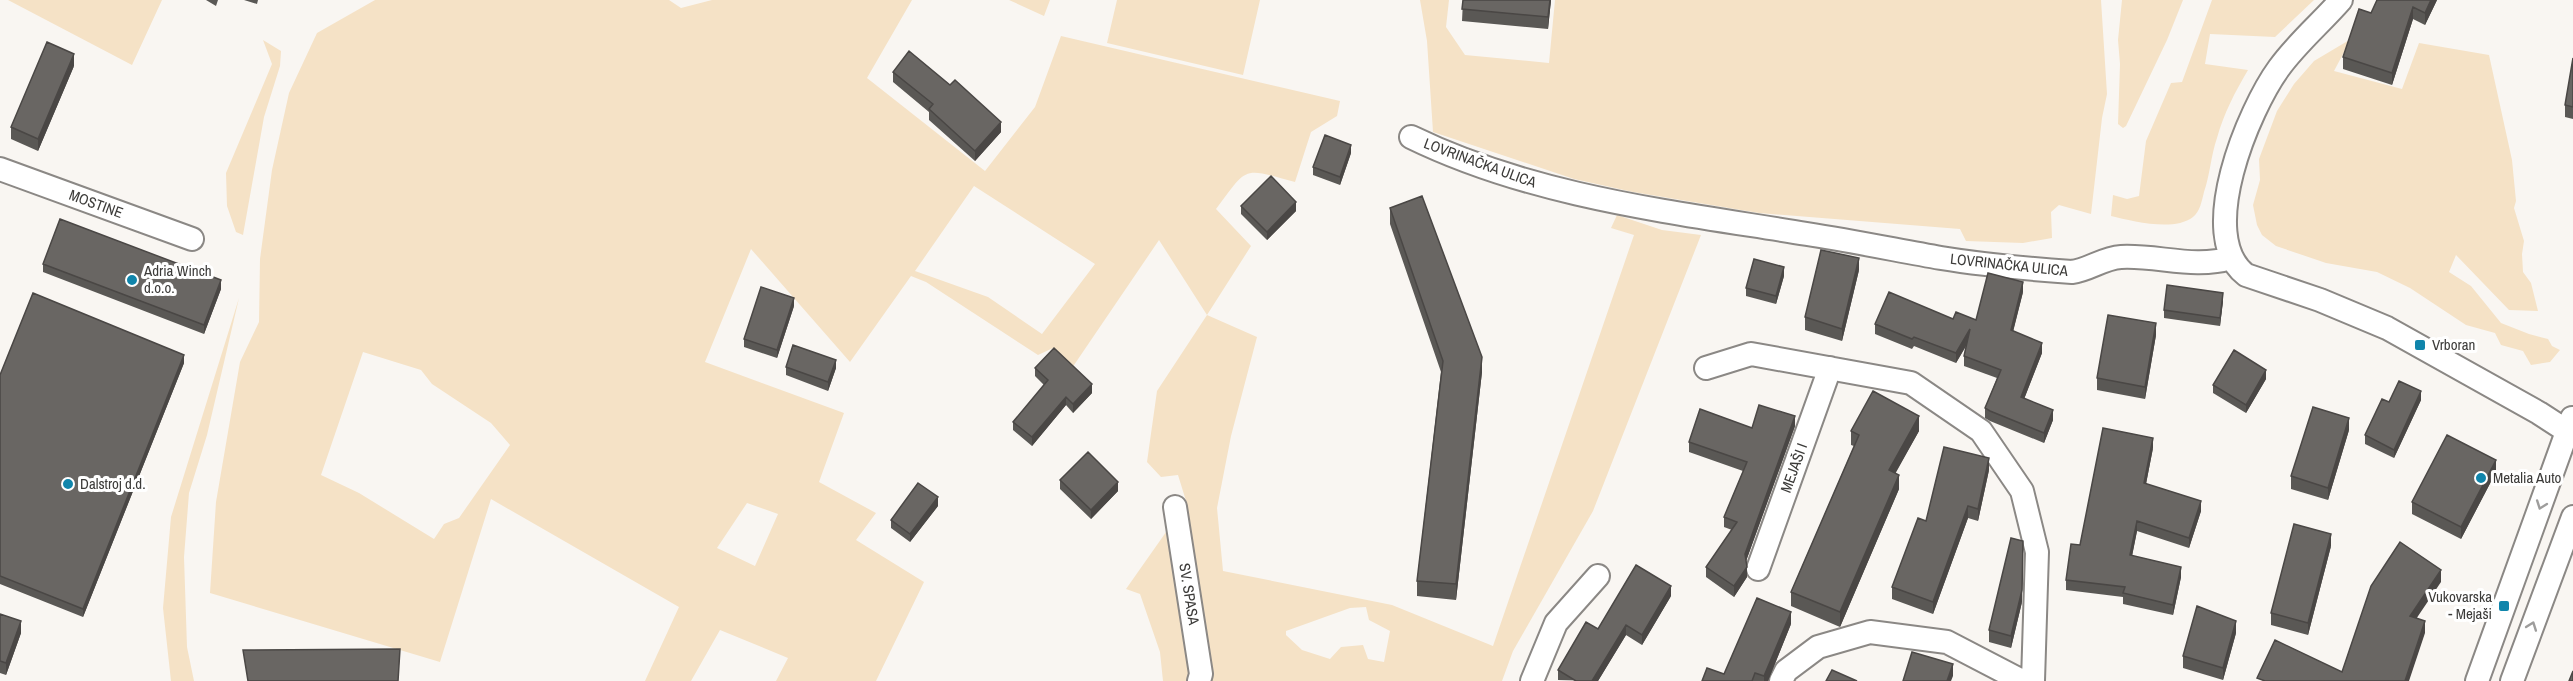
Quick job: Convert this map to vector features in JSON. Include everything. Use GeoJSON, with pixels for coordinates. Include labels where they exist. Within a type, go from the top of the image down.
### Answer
{"type":"FeatureCollection","features":[{"type":"Feature","properties":{"kind":"street"},"geometry":{"type":"LineString","coordinates":[[2341,0],[2280,66],[2252,117],[2237,153],[2229,188],[2225,226],[2226,242],[2231,258],[2247,275],[2320,300],[2387,328],[2571,427],[2477,681]]}},
{"type":"Feature","properties":{"kind":"street","name":"LOVRINAČKA ULICA"},"geometry":{"type":"LineString","coordinates":[[1411,137],[1527,183],[1641,207],[1943,258],[2072,272],[2083,271],[2108,259],[2122,257],[2203,263],[2231,258]]}},
{"type":"Feature","properties":{"kind":"street","name":"MOSTINE"},"geometry":{"type":"LineString","coordinates":[[0,169],[192,238]]}},
{"type":"Feature","properties":{"kind":"street"},"geometry":{"type":"LineString","coordinates":[[1706,368],[1751,354],[1911,383],[1981,431],[2022,491],[2037,552],[2034,681]]}},
{"type":"Feature","properties":{"kind":"street","name":"MEJAŠI I"},"geometry":{"type":"LineString","coordinates":[[1758,569],[1830,368]]}},
{"type":"Feature","properties":{"kind":"street","name":"SV. SPASA"},"geometry":{"type":"LineString","coordinates":[[1176,507],[1201,674],[1199,681]]}},
{"type":"Feature","properties":{"kind":"street"},"geometry":{"type":"LineString","coordinates":[[2512,681],[2573,517]]}},
{"type":"Feature","properties":{"kind":"street"},"geometry":{"type":"LineString","coordinates":[[1532,681],[1556,622],[1598,576]]}},
{"type":"Feature","properties":{"kind":"street"},"geometry":{"type":"LineString","coordinates":[[1781,681],[1786,671],[1818,647],[1870,632],[1947,642],[2022,681]]}},
{"type":"Feature","properties":{"kind":"shaded area"},"geometry":{"type":"Polygon","coordinates":[[[8,0],[162,0],[132,65],[8,0]]]}},
{"type":"Feature","properties":{"kind":"shaded area"},"geometry":{"type":"Polygon","coordinates":[[[375,0],[669,0],[681,8],[712,0],[912,0],[867,78],[985,171],[1035,107],[1061,36],[1340,101],[1337,116],[1311,132],[1295,182],[1265,174],[1248,174],[1235,184],[1216,209],[1251,246],[1207,315],[1159,240],[1072,368],[1053,348],[1038,355],[926,282],[911,276],[850,362],[751,249],[705,362],[844,413],[819,482],[876,513],[856,540],[924,582],[876,681],[776,681],[788,658],[720,630],[691,681],[645,681],[679,607],[491,499],[440,662],[210,593],[216,502],[240,362],[259,322],[260,259],[272,170],[289,93],[317,33],[375,0]],[[974,186],[915,271],[988,297],[1042,334],[1095,264],[974,186]],[[363,352],[321,475],[359,493],[434,539],[444,524],[459,518],[510,445],[491,423],[432,384],[421,370],[363,352]],[[747,503],[717,548],[755,566],[778,514],[747,503]]]}},
{"type":"Feature","properties":{"kind":"shaded area"},"geometry":{"type":"Polygon","coordinates":[[[1009,0],[1050,0],[1044,16],[1009,0]]]}},
{"type":"Feature","properties":{"kind":"shaded area"},"geometry":{"type":"Polygon","coordinates":[[[1117,0],[1260,0],[1243,75],[1107,43],[1117,0]]]}},
{"type":"Feature","properties":{"kind":"shaded area"},"geometry":{"type":"Polygon","coordinates":[[[1420,0],[1449,0],[1446,27],[1465,55],[1549,63],[1555,0],[2101,0],[2107,94],[2091,214],[2059,205],[2051,212],[2052,238],[2023,243],[1966,241],[1960,229],[1759,213],[1633,192],[1574,179],[1433,132],[1427,41],[1420,0]]]}},
{"type":"Feature","properties":{"kind":"shaded area"},"geometry":{"type":"Polygon","coordinates":[[[2122,0],[2183,0],[2167,40],[2123,128],[2118,124],[2120,64],[2118,40],[2122,0]]]}},
{"type":"Feature","properties":{"kind":"shaded area"},"geometry":{"type":"Polygon","coordinates":[[[2212,0],[2314,0],[2275,37],[2210,34],[2205,64],[2248,70],[2223,120],[2208,179],[2195,215],[2185,221],[2164,225],[2111,216],[2113,195],[2127,199],[2139,196],[2146,141],[2171,83],[2182,82],[2212,0]]]}},
{"type":"Feature","properties":{"kind":"shaded area"},"geometry":{"type":"Polygon","coordinates":[[[2351,39],[2334,71],[2402,89],[2419,43],[2489,55],[2512,160],[2516,201],[2514,208],[2524,241],[2523,272],[2531,283],[2538,311],[2509,310],[2456,255],[2449,272],[2471,286],[2501,323],[2548,339],[2552,346],[2560,350],[2550,362],[2531,365],[2523,351],[2501,345],[2495,333],[2466,325],[2410,288],[2377,272],[2326,263],[2276,246],[2262,235],[2257,225],[2253,205],[2260,180],[2259,159],[2277,111],[2294,84],[2314,61],[2351,39]]]}},
{"type":"Feature","properties":{"kind":"shaded area"},"geometry":{"type":"Polygon","coordinates":[[[263,40],[281,51],[280,66],[264,117],[243,235],[236,232],[227,206],[226,173],[272,64],[263,40]]]}},
{"type":"Feature","properties":{"kind":"shaded area"},"geometry":{"type":"Polygon","coordinates":[[[1617,215],[1662,230],[1701,235],[1593,511],[1513,651],[1502,681],[1207,681],[1187,504],[1178,475],[1161,477],[1147,462],[1157,391],[1207,315],[1257,337],[1231,436],[1217,508],[1223,571],[1392,605],[1493,646],[1634,235],[1611,228],[1617,215]],[[1366,607],[1350,608],[1286,631],[1286,635],[1302,650],[1330,659],[1341,647],[1363,645],[1368,659],[1384,662],[1390,631],[1369,620],[1366,607]]]}},
{"type":"Feature","properties":{"kind":"shaded area"},"geometry":{"type":"Polygon","coordinates":[[[239,298],[207,435],[189,493],[184,557],[187,647],[194,681],[171,681],[163,608],[171,517],[239,298]]]}},
{"type":"Feature","properties":{"kind":"shaded area"},"geometry":{"type":"Polygon","coordinates":[[[1171,525],[1190,681],[1163,681],[1160,652],[1140,594],[1126,589],[1171,525]]]}},
{"type":"Feature","properties":{"kind":"building"},"geometry":{"type":"Polygon","coordinates":[[[1463,0],[1550,0],[1548,17],[1462,9],[1463,0]]]}},
{"type":"Feature","properties":{"kind":"building"},"geometry":{"type":"Polygon","coordinates":[[[2377,0],[2431,0],[2425,13],[2413,7],[2392,73],[2343,57],[2359,9],[2371,13],[2377,0]]]}},
{"type":"Feature","properties":{"kind":"building"},"geometry":{"type":"Polygon","coordinates":[[[47,42],[74,54],[38,139],[11,127],[47,42]]]}},
{"type":"Feature","properties":{"kind":"building"},"geometry":{"type":"Polygon","coordinates":[[[909,51],[950,85],[955,80],[1001,122],[975,151],[929,109],[933,104],[893,72],[909,51]]]}},
{"type":"Feature","properties":{"kind":"building"},"geometry":{"type":"Polygon","coordinates":[[[2573,58],[2573,107],[2565,105],[2573,58]]]}},
{"type":"Feature","properties":{"kind":"building"},"geometry":{"type":"Polygon","coordinates":[[[1325,135],[1351,145],[1340,177],[1313,167],[1325,135]]]}},
{"type":"Feature","properties":{"kind":"building"},"geometry":{"type":"Polygon","coordinates":[[[1271,176],[1296,202],[1267,232],[1241,206],[1271,176]]]}},
{"type":"Feature","properties":{"kind":"building"},"geometry":{"type":"Polygon","coordinates":[[[1422,196],[1482,357],[1456,584],[1417,581],[1443,361],[1390,208],[1422,196]]]}},
{"type":"Feature","properties":{"kind":"building","name":"Adria Winch d.o.o."},"geometry":{"type":"Polygon","coordinates":[[[60,219],[221,280],[204,325],[43,264],[60,219]]]}},
{"type":"Feature","properties":{"kind":"building"},"geometry":{"type":"Polygon","coordinates":[[[1821,250],[1859,258],[1842,329],[1805,317],[1821,250]]]}},
{"type":"Feature","properties":{"kind":"building"},"geometry":{"type":"Polygon","coordinates":[[[1754,259],[1784,267],[1776,296],[1746,288],[1754,259]]]}},
{"type":"Feature","properties":{"kind":"building"},"geometry":{"type":"Polygon","coordinates":[[[1988,273],[2023,282],[2011,330],[2042,343],[2021,397],[2053,410],[2044,433],[1985,408],[2001,370],[1964,356],[1970,329],[1956,353],[1875,324],[1889,292],[1953,319],[1956,312],[1976,320],[1988,273]]]}},
{"type":"Feature","properties":{"kind":"building"},"geometry":{"type":"Polygon","coordinates":[[[2167,285],[2223,293],[2220,318],[2164,310],[2167,285]]]}},
{"type":"Feature","properties":{"kind":"building"},"geometry":{"type":"Polygon","coordinates":[[[761,287],[794,298],[777,350],[744,339],[761,287]]]}},
{"type":"Feature","properties":{"kind":"building","name":"Dalstroj d.d."},"geometry":{"type":"Polygon","coordinates":[[[33,293],[184,355],[83,609],[0,576],[0,375],[33,293]]]}},
{"type":"Feature","properties":{"kind":"building"},"geometry":{"type":"Polygon","coordinates":[[[2108,315],[2156,323],[2145,387],[2097,378],[2108,315]]]}},
{"type":"Feature","properties":{"kind":"building"},"geometry":{"type":"Polygon","coordinates":[[[793,345],[836,360],[828,382],[786,367],[793,345]]]}},
{"type":"Feature","properties":{"kind":"building"},"geometry":{"type":"Polygon","coordinates":[[[1054,348],[1092,384],[1073,404],[1066,397],[1032,437],[1013,422],[1048,380],[1035,368],[1054,348]]]}},
{"type":"Feature","properties":{"kind":"building"},"geometry":{"type":"Polygon","coordinates":[[[2234,350],[2266,370],[2246,405],[2213,385],[2234,350]]]}},
{"type":"Feature","properties":{"kind":"building"},"geometry":{"type":"Polygon","coordinates":[[[2399,381],[2421,391],[2394,450],[2365,435],[2382,399],[2389,402],[2399,381]]]}},
{"type":"Feature","properties":{"kind":"building"},"geometry":{"type":"Polygon","coordinates":[[[1873,391],[1919,416],[1889,470],[1899,475],[1840,612],[1791,592],[1859,435],[1851,431],[1873,391]]]}},
{"type":"Feature","properties":{"kind":"building"},"geometry":{"type":"Polygon","coordinates":[[[1759,405],[1795,416],[1745,554],[1747,567],[1734,586],[1706,567],[1737,522],[1724,517],[1747,462],[1689,442],[1700,409],[1752,428],[1759,405]]]}},
{"type":"Feature","properties":{"kind":"building"},"geometry":{"type":"Polygon","coordinates":[[[2313,407],[2349,418],[2328,488],[2291,476],[2313,407]]]}},
{"type":"Feature","properties":{"kind":"building"},"geometry":{"type":"Polygon","coordinates":[[[2103,428],[2153,438],[2144,483],[2201,501],[2189,538],[2137,521],[2130,555],[2181,567],[2173,605],[2123,593],[2125,587],[2066,580],[2071,544],[2080,545],[2103,428]]]}},
{"type":"Feature","properties":{"kind":"building"},"geometry":{"type":"Polygon","coordinates":[[[2447,435],[2496,460],[2461,527],[2412,502],[2447,435]]]}},
{"type":"Feature","properties":{"kind":"building"},"geometry":{"type":"Polygon","coordinates":[[[1944,447],[1989,458],[1978,509],[1968,506],[1933,602],[1892,587],[1918,518],[1926,521],[1944,447]]]}},
{"type":"Feature","properties":{"kind":"building"},"geometry":{"type":"Polygon","coordinates":[[[1088,452],[1118,482],[1091,510],[1060,480],[1088,452]]]}},
{"type":"Feature","properties":{"kind":"building"},"geometry":{"type":"Polygon","coordinates":[[[918,483],[938,497],[910,534],[891,520],[918,483]]]}},
{"type":"Feature","properties":{"kind":"building"},"geometry":{"type":"Polygon","coordinates":[[[2294,524],[2331,534],[2308,623],[2271,613],[2294,524]]]}},
{"type":"Feature","properties":{"kind":"building"},"geometry":{"type":"Polygon","coordinates":[[[2011,538],[2023,541],[2022,590],[2011,636],[1989,630],[2011,538]]]}},
{"type":"Feature","properties":{"kind":"building"},"geometry":{"type":"Polygon","coordinates":[[[2400,542],[2441,570],[2410,616],[2425,621],[2405,681],[2265,681],[2257,678],[2275,640],[2342,672],[2371,586],[2400,542]]]}},
{"type":"Feature","properties":{"kind":"building"},"geometry":{"type":"Polygon","coordinates":[[[1636,565],[1671,586],[1642,635],[1626,625],[1592,681],[1576,681],[1558,670],[1586,622],[1598,629],[1636,565]]]}},
{"type":"Feature","properties":{"kind":"building"},"geometry":{"type":"Polygon","coordinates":[[[1757,598],[1791,612],[1764,676],[1755,673],[1752,681],[1702,681],[1707,668],[1724,674],[1757,598]]]}},
{"type":"Feature","properties":{"kind":"building"},"geometry":{"type":"Polygon","coordinates":[[[2197,606],[2236,621],[2223,668],[2183,656],[2197,606]]]}},
{"type":"Feature","properties":{"kind":"building"},"geometry":{"type":"Polygon","coordinates":[[[0,614],[21,621],[6,663],[0,661],[0,614]]]}},
{"type":"Feature","properties":{"kind":"building"},"geometry":{"type":"Polygon","coordinates":[[[400,649],[398,681],[248,681],[243,650],[400,649]]]}},
{"type":"Feature","properties":{"kind":"building"},"geometry":{"type":"Polygon","coordinates":[[[1912,652],[1953,664],[1947,681],[1903,681],[1912,652]]]}},
{"type":"Feature","properties":{"kind":"building"},"geometry":{"type":"Polygon","coordinates":[[[1832,670],[1857,681],[1826,681],[1832,670]]]}},
{"type":"Feature","properties":{"kind":"place","name":"Adria Winch d.o.o."},"geometry":{"type":"Point","coordinates":[132,280]}},
{"type":"Feature","properties":{"kind":"place","name":"Vrboran"},"geometry":{"type":"Point","coordinates":[2420,345]}},
{"type":"Feature","properties":{"kind":"place","name":"Metalia Auto"},"geometry":{"type":"Point","coordinates":[2481,478]}},
{"type":"Feature","properties":{"kind":"place","name":"Dalstroj d.d."},"geometry":{"type":"Point","coordinates":[68,484]}},
{"type":"Feature","properties":{"kind":"place","name":"Vukovarska - Mejaši"},"geometry":{"type":"Point","coordinates":[2504,606]}}]}
